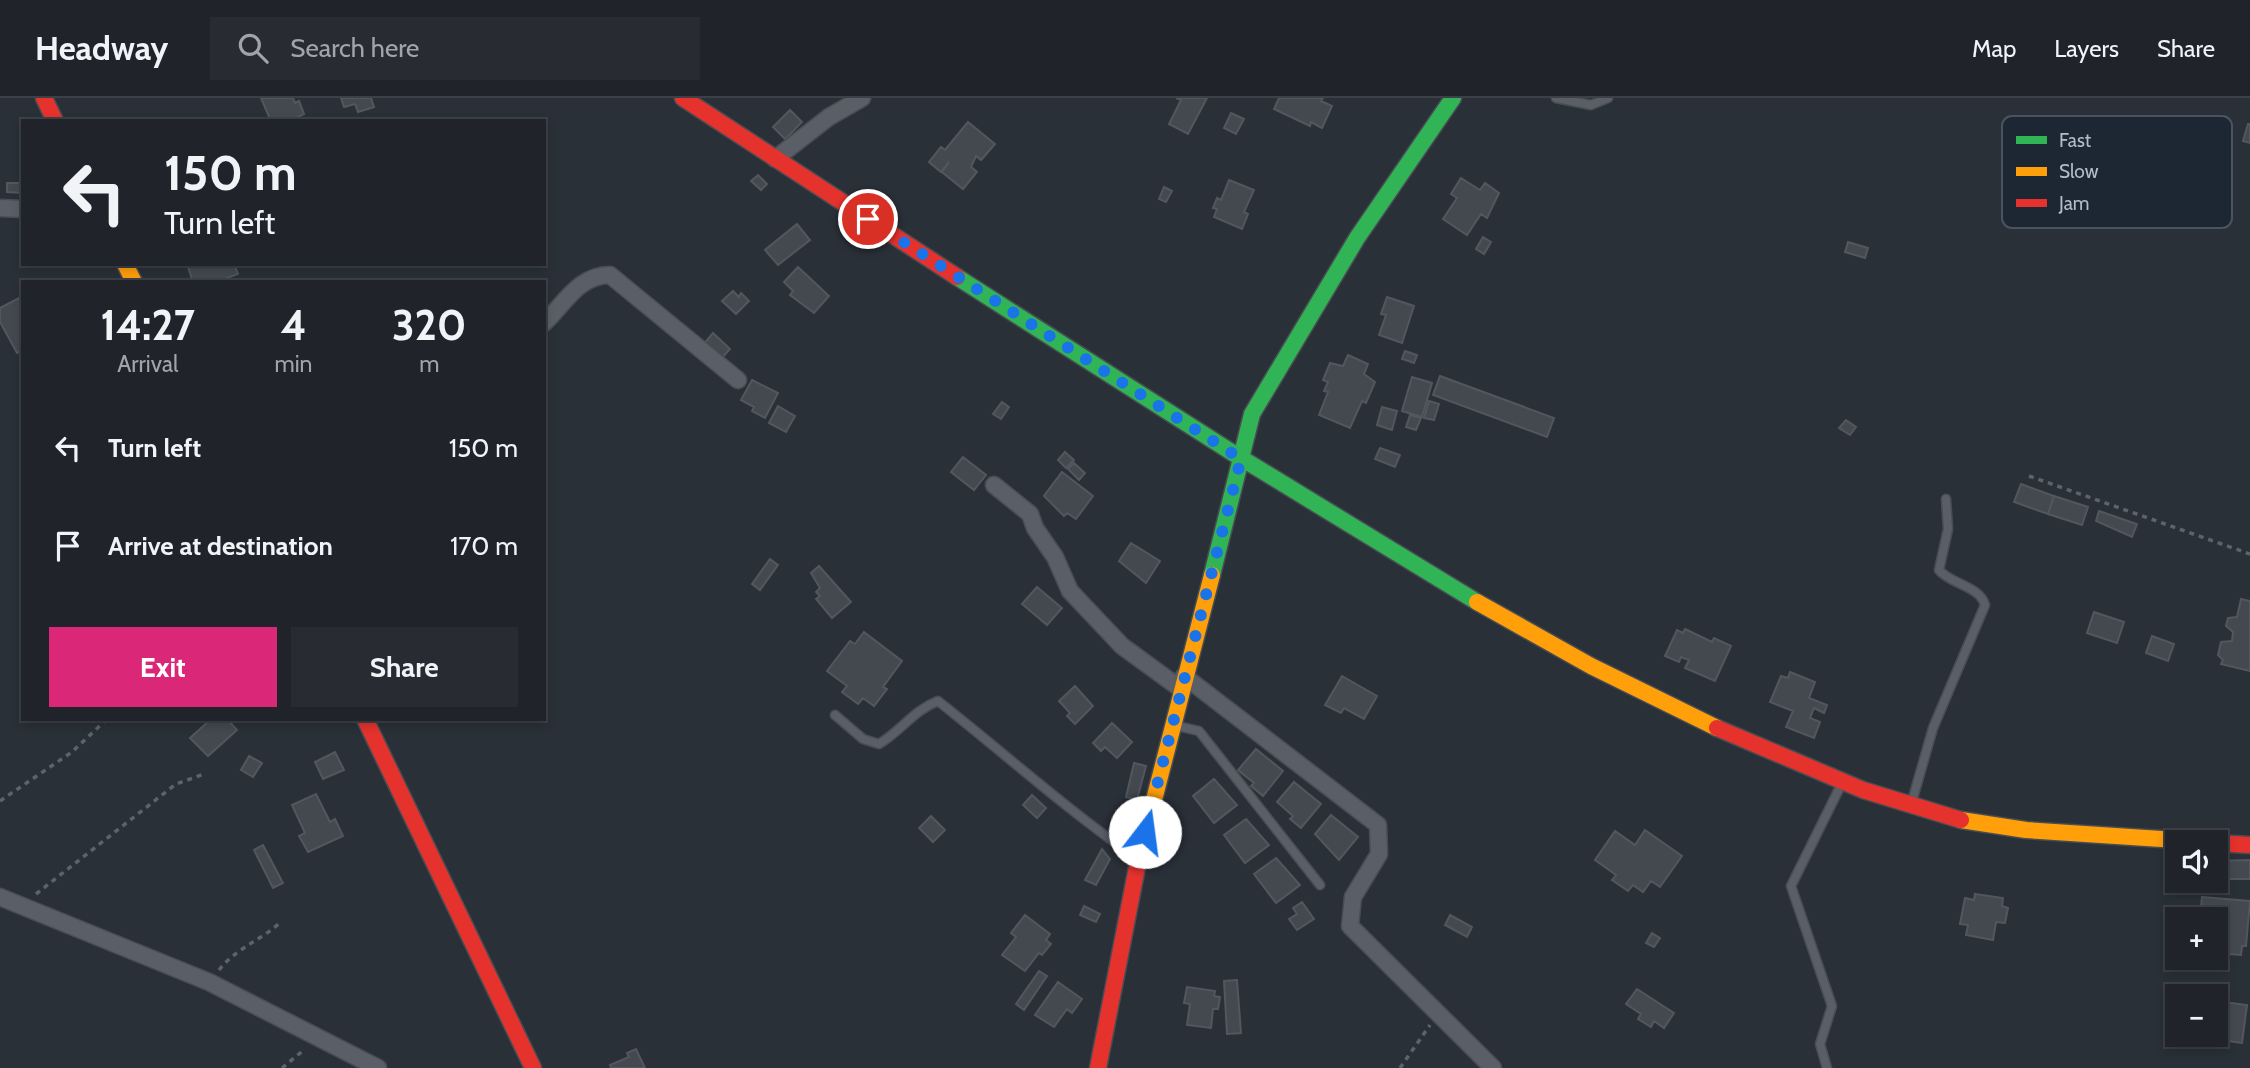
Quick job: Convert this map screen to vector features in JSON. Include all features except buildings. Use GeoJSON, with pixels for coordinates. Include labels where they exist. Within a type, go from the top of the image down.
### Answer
{"type":"FeatureCollection","features":[{"type":"Feature","properties":{"kind":"street"},"geometry":{"type":"LineString","coordinates":[[44,98],[54,119]]}},
{"type":"Feature","properties":{"kind":"street"},"geometry":{"type":"LineString","coordinates":[[683,98],[1241,459],[1565,654],[1716,729],[1842,783],[1911,805],[1966,821],[2063,836],[2165,840]]}},
{"type":"Feature","properties":{"kind":"street"},"geometry":{"type":"LineString","coordinates":[[775,159],[829,117],[862,98]]}},
{"type":"Feature","properties":{"kind":"street"},"geometry":{"type":"LineString","coordinates":[[1098,1068],[1120,935],[1241,459],[1243,438],[1252,414],[1357,238],[1453,98]]}},
{"type":"Feature","properties":{"kind":"street"},"geometry":{"type":"LineString","coordinates":[[0,208],[21,209]]}},
{"type":"Feature","properties":{"kind":"street"},"geometry":{"type":"LineString","coordinates":[[546,321],[582,283],[594,275],[610,275],[738,380]]}},
{"type":"Feature","properties":{"kind":"street"},"geometry":{"type":"LineString","coordinates":[[994,485],[1030,514],[1034,528],[1055,557],[1070,591],[1122,646],[1183,682],[1378,825],[1379,854],[1353,897],[1350,926],[1493,1068]]}},
{"type":"Feature","properties":{"kind":"street"},"geometry":{"type":"LineString","coordinates":[[366,721],[420,839],[533,1068]]}},
{"type":"Feature","properties":{"kind":"street"},"geometry":{"type":"LineString","coordinates":[[2228,843],[2250,845]]}},
{"type":"Feature","properties":{"kind":"street"},"geometry":{"type":"LineString","coordinates":[[0,897],[209,982],[320,1036],[378,1068]]}},
{"type":"Feature","properties":{"kind":"lane"},"geometry":{"type":"LineString","coordinates":[[1556,98],[1591,105],[1608,98]]}},
{"type":"Feature","properties":{"kind":"lane"},"geometry":{"type":"LineString","coordinates":[[1911,805],[1933,728],[1985,605],[1978,594],[1950,580],[1939,569],[1948,529],[1946,499]]}},
{"type":"Feature","properties":{"kind":"lane"},"geometry":{"type":"LineString","coordinates":[[835,715],[863,739],[879,744],[898,733],[920,708],[938,701],[1056,799],[1138,858]]}},
{"type":"Feature","properties":{"kind":"lane"},"geometry":{"type":"LineString","coordinates":[[1173,724],[1199,731],[1320,885]]}},
{"type":"Feature","properties":{"kind":"lane"},"geometry":{"type":"LineString","coordinates":[[1827,1068],[1819,1044],[1832,1006],[1791,886],[1842,783]]}},
{"type":"Feature","properties":{"kind":"path"},"geometry":{"type":"LineString","coordinates":[[2029,477],[2250,554]]}},
{"type":"Feature","properties":{"kind":"path"},"geometry":{"type":"LineString","coordinates":[[0,801],[72,752],[105,721]]}},
{"type":"Feature","properties":{"kind":"path"},"geometry":{"type":"LineString","coordinates":[[20,906],[176,784],[204,774]]}},
{"type":"Feature","properties":{"kind":"path"},"geometry":{"type":"LineString","coordinates":[[209,982],[229,956],[261,939],[281,922]]}},
{"type":"Feature","properties":{"kind":"path"},"geometry":{"type":"LineString","coordinates":[[1400,1068],[1438,1015]]}},
{"type":"Feature","properties":{"kind":"path"},"geometry":{"type":"LineString","coordinates":[[282,1068],[320,1036]]}},
{"type":"Feature","properties":{"kind":"traffic: fast"},"geometry":{"type":"LineString","coordinates":[[1212,575],[1252,414],[1357,238],[1453,98]]}},
{"type":"Feature","properties":{"kind":"traffic: fast"},"geometry":{"type":"LineString","coordinates":[[957,277],[1236,455],[1477,602]]}},
{"type":"Feature","properties":{"kind":"traffic: slow"},"geometry":{"type":"LineString","coordinates":[[126,266],[133,280]]}},
{"type":"Feature","properties":{"kind":"traffic: slow"},"geometry":{"type":"LineString","coordinates":[[1138,862],[1212,575]]}},
{"type":"Feature","properties":{"kind":"traffic: slow"},"geometry":{"type":"LineString","coordinates":[[1477,602],[1591,666],[1717,728]]}},
{"type":"Feature","properties":{"kind":"traffic: slow"},"geometry":{"type":"LineString","coordinates":[[1961,820],[2026,830],[2165,839]]}},
{"type":"Feature","properties":{"kind":"traffic: jam"},"geometry":{"type":"LineString","coordinates":[[44,98],[54,119]]}},
{"type":"Feature","properties":{"kind":"traffic: jam"},"geometry":{"type":"LineString","coordinates":[[683,98],[957,277]]}},
{"type":"Feature","properties":{"kind":"traffic: jam"},"geometry":{"type":"LineString","coordinates":[[366,721],[533,1068]]}},
{"type":"Feature","properties":{"kind":"traffic: jam"},"geometry":{"type":"LineString","coordinates":[[1717,728],[1863,790],[1961,820]]}},
{"type":"Feature","properties":{"kind":"traffic: jam"},"geometry":{"type":"LineString","coordinates":[[2228,844],[2250,845]]}},
{"type":"Feature","properties":{"kind":"traffic: jam"},"geometry":{"type":"LineString","coordinates":[[1098,1068],[1138,862]]}},
{"type":"Feature","properties":{"kind":"route"},"geometry":{"type":"LineString","coordinates":[[868,219],[1241,459],[1145,832]]}}]}
